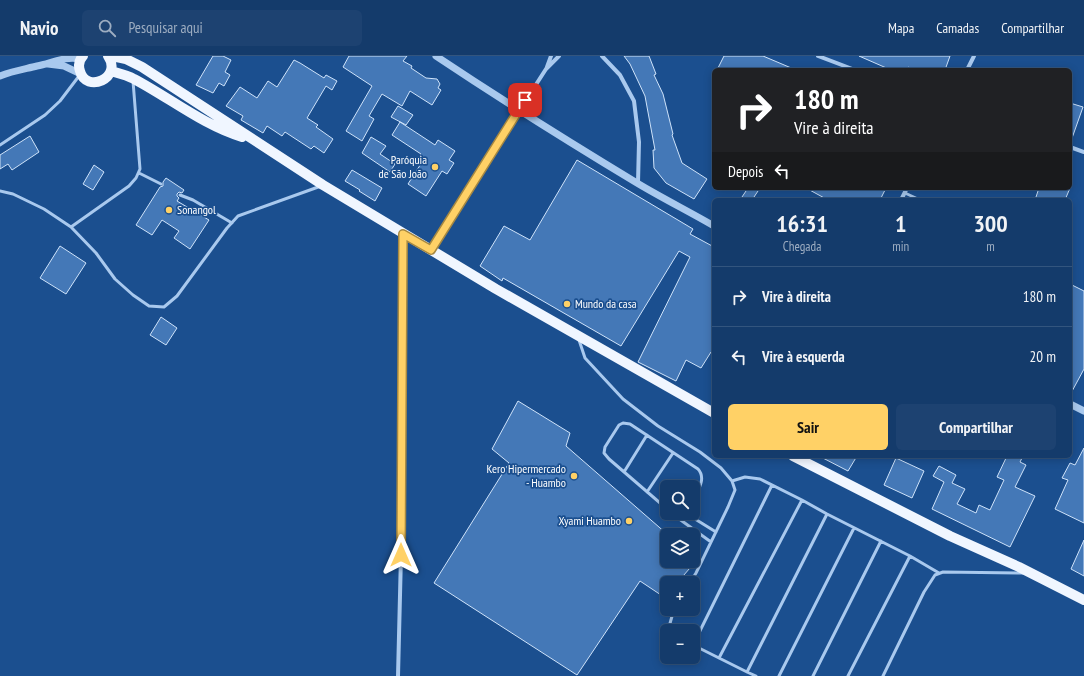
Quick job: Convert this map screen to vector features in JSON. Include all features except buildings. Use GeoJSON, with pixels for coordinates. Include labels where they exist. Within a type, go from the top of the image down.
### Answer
{"type":"FeatureCollection","features":[{"type":"Feature","properties":{"kind":"main road"},"geometry":{"type":"LineString","coordinates":[[81,57],[79,64],[80,74],[84,79],[90,82],[96,82],[103,81],[111,71],[112,65],[108,56]]}},
{"type":"Feature","properties":{"kind":"main road"},"geometry":{"type":"LineString","coordinates":[[112,56],[126,59],[142,67],[323,185],[403,234],[496,289],[712,412]]}},
{"type":"Feature","properties":{"kind":"main road"},"geometry":{"type":"LineString","coordinates":[[111,71],[133,78],[209,123],[233,134],[256,141]]}},
{"type":"Feature","properties":{"kind":"main road"},"geometry":{"type":"LineString","coordinates":[[797,458],[950,536],[1084,600]]}},
{"type":"Feature","properties":{"kind":"street"},"geometry":{"type":"LineString","coordinates":[[436,56],[519,111],[638,183],[712,225]]}},
{"type":"Feature","properties":{"kind":"street"},"geometry":{"type":"LineString","coordinates":[[431,250],[546,69],[551,56]]}},
{"type":"Feature","properties":{"kind":"street"},"geometry":{"type":"LineString","coordinates":[[546,69],[559,56]]}},
{"type":"Feature","properties":{"kind":"street"},"geometry":{"type":"LineString","coordinates":[[602,56],[620,75],[634,101],[639,142],[638,183]]}},
{"type":"Feature","properties":{"kind":"street"},"geometry":{"type":"LineString","coordinates":[[818,56],[850,68]]}},
{"type":"Feature","properties":{"kind":"street"},"geometry":{"type":"LineString","coordinates":[[968,68],[974,56]]}},
{"type":"Feature","properties":{"kind":"street"},"geometry":{"type":"LineString","coordinates":[[0,76],[60,59],[81,57]]}},
{"type":"Feature","properties":{"kind":"street"},"geometry":{"type":"LineString","coordinates":[[45,64],[64,66],[80,74]]}},
{"type":"Feature","properties":{"kind":"street"},"geometry":{"type":"LineString","coordinates":[[1072,148],[1084,152]]}},
{"type":"Feature","properties":{"kind":"street"},"geometry":{"type":"LineString","coordinates":[[902,198],[906,190]]}},
{"type":"Feature","properties":{"kind":"street"},"geometry":{"type":"LineString","coordinates":[[398,676],[401,547],[403,234]]}},
{"type":"Feature","properties":{"kind":"street"},"geometry":{"type":"LineString","coordinates":[[1072,405],[1084,411]]}},
{"type":"Feature","properties":{"kind":"lane"},"geometry":{"type":"LineString","coordinates":[[0,145],[45,115],[60,101],[80,74]]}},
{"type":"Feature","properties":{"kind":"lane"},"geometry":{"type":"LineString","coordinates":[[71,227],[129,186],[139,173],[140,169],[133,78]]}},
{"type":"Feature","properties":{"kind":"lane"},"geometry":{"type":"LineString","coordinates":[[139,173],[161,184]]}},
{"type":"Feature","properties":{"kind":"lane"},"geometry":{"type":"LineString","coordinates":[[0,191],[13,194],[44,209],[71,227],[96,253],[115,278],[133,295],[148,306],[164,308],[177,296],[227,228],[238,216],[323,185]]}},
{"type":"Feature","properties":{"kind":"lane"},"geometry":{"type":"LineString","coordinates":[[905,193],[916,198]]}},
{"type":"Feature","properties":{"kind":"lane"},"geometry":{"type":"LineString","coordinates":[[180,195],[192,200],[232,223]]}},
{"type":"Feature","properties":{"kind":"lane"},"geometry":{"type":"LineString","coordinates":[[578,335],[585,358],[623,399],[658,426],[700,452],[721,468],[732,481],[735,490],[694,576]]}},
{"type":"Feature","properties":{"kind":"lane"},"geometry":{"type":"LineString","coordinates":[[660,503],[604,453],[605,447],[618,425],[623,423],[630,424],[698,469],[701,473],[702,480],[700,485]]}},
{"type":"Feature","properties":{"kind":"lane"},"geometry":{"type":"LineString","coordinates":[[624,472],[647,435]]}},
{"type":"Feature","properties":{"kind":"lane"},"geometry":{"type":"LineString","coordinates":[[647,492],[673,453]]}},
{"type":"Feature","properties":{"kind":"lane"},"geometry":{"type":"LineString","coordinates":[[732,481],[745,477],[760,480],[772,485],[910,556],[939,573]]}},
{"type":"Feature","properties":{"kind":"lane"},"geometry":{"type":"LineString","coordinates":[[700,631],[772,485]]}},
{"type":"Feature","properties":{"kind":"lane"},"geometry":{"type":"LineString","coordinates":[[719,658],[802,500]]}},
{"type":"Feature","properties":{"kind":"lane"},"geometry":{"type":"LineString","coordinates":[[747,672],[827,514]]}},
{"type":"Feature","properties":{"kind":"lane"},"geometry":{"type":"LineString","coordinates":[[681,520],[711,542]]}},
{"type":"Feature","properties":{"kind":"lane"},"geometry":{"type":"LineString","coordinates":[[695,520],[716,532]]}},
{"type":"Feature","properties":{"kind":"lane"},"geometry":{"type":"LineString","coordinates":[[779,676],[854,528]]}},
{"type":"Feature","properties":{"kind":"lane"},"geometry":{"type":"LineString","coordinates":[[813,676],[881,541]]}},
{"type":"Feature","properties":{"kind":"lane"},"geometry":{"type":"LineString","coordinates":[[848,676],[910,556]]}},
{"type":"Feature","properties":{"kind":"lane"},"geometry":{"type":"LineString","coordinates":[[883,676],[924,592],[936,575],[943,572],[1030,573]]}},
{"type":"Feature","properties":{"kind":"lane"},"geometry":{"type":"LineString","coordinates":[[700,648],[756,676]]}},
{"type":"Feature","properties":{"kind":"place","name":"Paróquia de São João"},"geometry":{"type":"Point","coordinates":[435,167]}},
{"type":"Feature","properties":{"kind":"place","name":"Sonangol"},"geometry":{"type":"Point","coordinates":[169,210]}},
{"type":"Feature","properties":{"kind":"place","name":"Mundo da casa"},"geometry":{"type":"Point","coordinates":[567,304]}},
{"type":"Feature","properties":{"kind":"place","name":"Kero Hipermercado - Huambo"},"geometry":{"type":"Point","coordinates":[574,476]}},
{"type":"Feature","properties":{"kind":"place","name":"Xyami Huambo"},"geometry":{"type":"Point","coordinates":[629,521]}},
{"type":"Feature","properties":{"kind":"route"},"geometry":{"type":"LineString","coordinates":[[401,555],[403,234],[431,250],[525,100]]}}]}
